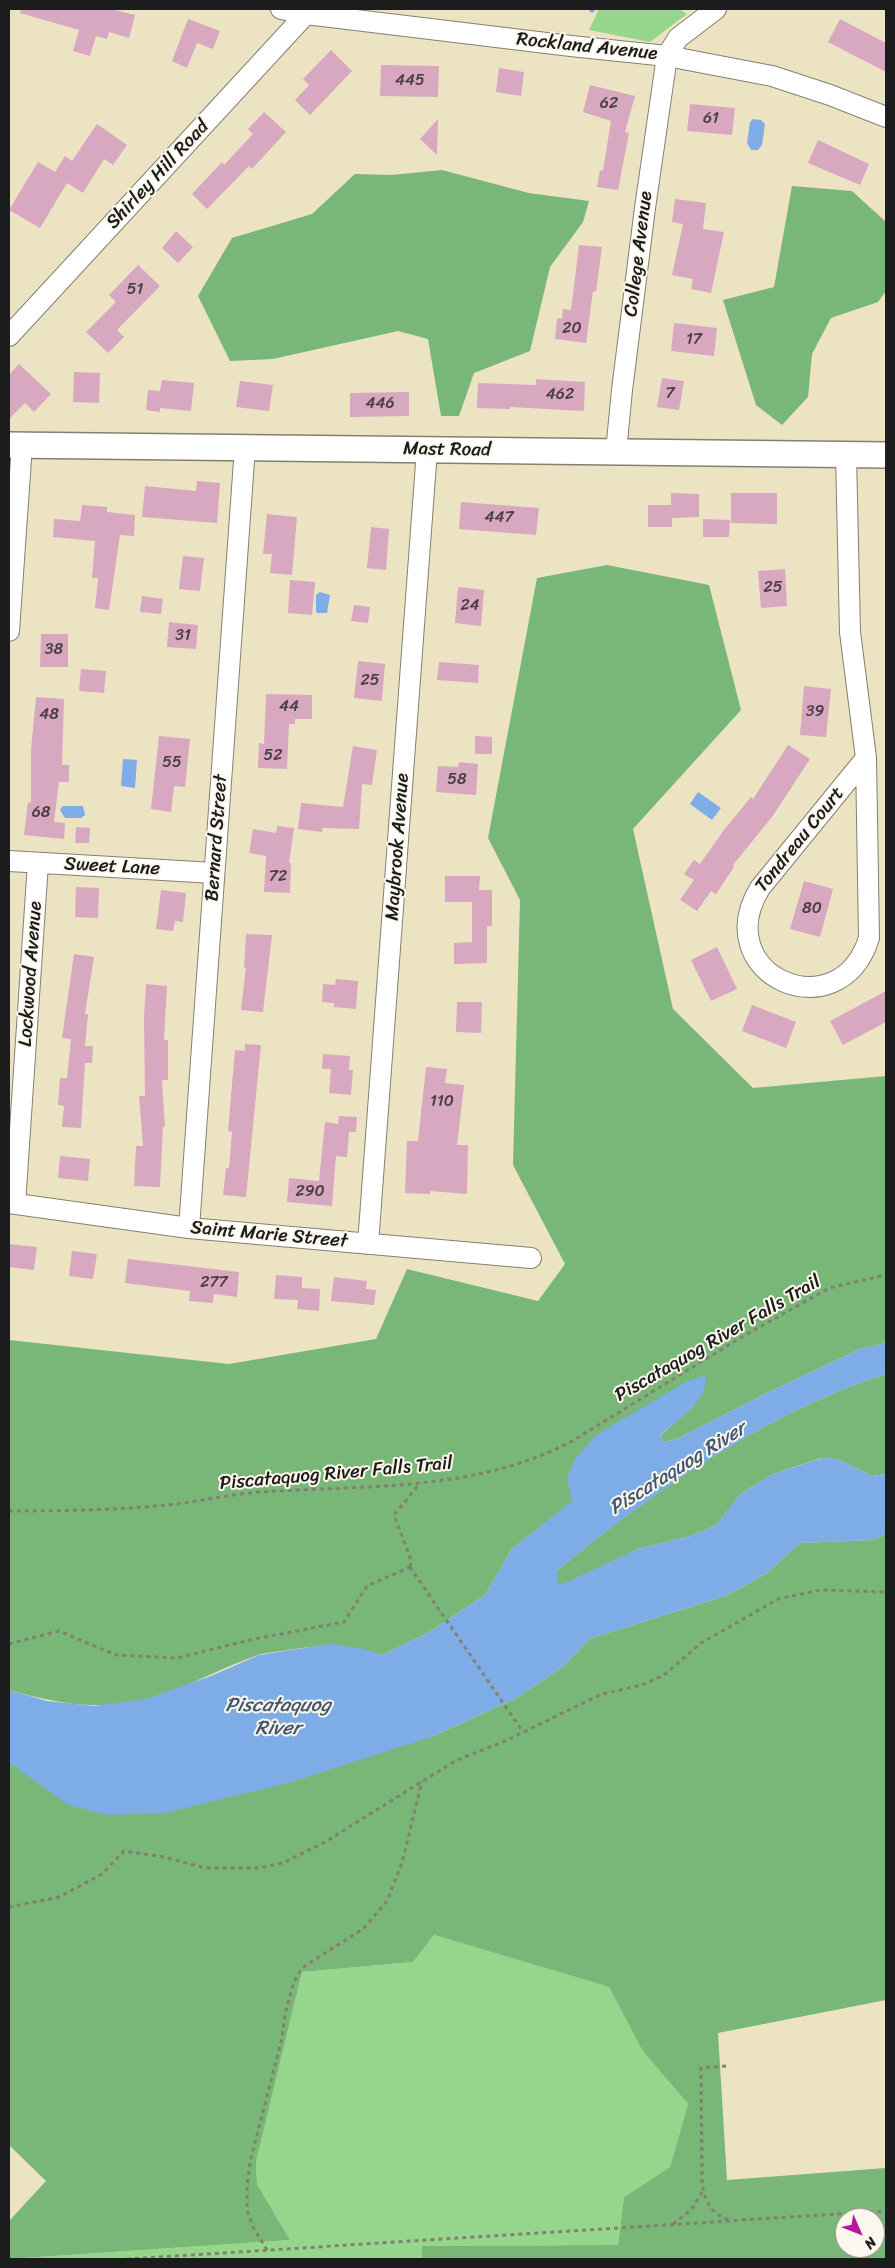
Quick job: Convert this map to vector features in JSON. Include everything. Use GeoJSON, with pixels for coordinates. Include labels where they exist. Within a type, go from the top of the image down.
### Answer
{"type":"FeatureCollection","features":[{"type":"Feature","properties":{"kind":"main road","name":"Mast Road"},"geometry":{"type":"LineString","coordinates":[[15,445],[886,455]]}},
{"type":"Feature","properties":{"kind":"street","name":"Rockland Avenue"},"geometry":{"type":"LineString","coordinates":[[281,9],[306,14],[667,56],[772,76],[830,95],[886,117]]}},
{"type":"Feature","properties":{"kind":"street"},"geometry":{"type":"LineString","coordinates":[[667,56],[678,38],[716,9]]}},
{"type":"Feature","properties":{"kind":"street","name":"Shirley Hill Road"},"geometry":{"type":"LineString","coordinates":[[9,336],[306,14]]}},
{"type":"Feature","properties":{"kind":"street","name":"College Avenue"},"geometry":{"type":"LineString","coordinates":[[616,452],[643,218],[667,56]]}},
{"type":"Feature","properties":{"kind":"street"},"geometry":{"type":"LineString","coordinates":[[9,630],[15,445]]}},
{"type":"Feature","properties":{"kind":"street","name":"Bernard Street"},"geometry":{"type":"LineString","coordinates":[[189,1228],[245,447]]}},
{"type":"Feature","properties":{"kind":"street","name":"Maybrook Avenue"},"geometry":{"type":"LineString","coordinates":[[368,1244],[428,450]]}},
{"type":"Feature","properties":{"kind":"street","name":"Tondreau Court"},"geometry":{"type":"LineString","coordinates":[[846,455],[850,632],[866,758],[871,926],[866,950],[850,972],[825,985],[797,987],[772,975],[754,954],[749,941],[748,913],[760,888],[866,758]]}},
{"type":"Feature","properties":{"kind":"street","name":"Sweet Lane"},"geometry":{"type":"LineString","coordinates":[[9,861],[214,873]]}},
{"type":"Feature","properties":{"kind":"street","name":"Lockwood Avenue"},"geometry":{"type":"LineString","coordinates":[[12,1204],[38,863]]}},
{"type":"Feature","properties":{"kind":"street","name":"Saint Marie Street"},"geometry":{"type":"LineString","coordinates":[[12,1204],[189,1228],[531,1258]]}},
{"type":"Feature","properties":{"kind":"path","name":"Piscataquog River Falls Trail"},"geometry":{"type":"LineString","coordinates":[[9,1511],[56,1512],[166,1505],[259,1492],[365,1488],[445,1481],[546,1455],[574,1440],[735,1341],[829,1288],[886,1275]]}},
{"type":"Feature","properties":{"kind":"path"},"geometry":{"type":"LineString","coordinates":[[420,1483],[394,1515],[411,1560],[410,1567],[523,1732]]}},
{"type":"Feature","properties":{"kind":"path"},"geometry":{"type":"LineString","coordinates":[[9,1644],[59,1631],[116,1655],[177,1658],[254,1639],[344,1622],[367,1586],[410,1567]]}},
{"type":"Feature","properties":{"kind":"path"},"geometry":{"type":"LineString","coordinates":[[9,1906],[59,1897],[102,1874],[124,1851],[164,1857],[205,1868],[258,1868],[283,1863],[325,1842],[455,1761],[523,1732],[602,1694],[642,1685],[664,1675],[701,1643],[778,1599],[820,1590],[886,1592]]}},
{"type":"Feature","properties":{"kind":"path"},"geometry":{"type":"LineString","coordinates":[[267,2250],[253,2227],[247,2210],[247,2186],[250,2162],[282,2038],[285,2014],[294,1982],[302,1968],[364,1928],[387,1901],[402,1863],[422,1781]]}},
{"type":"Feature","properties":{"kind":"path"},"geometry":{"type":"LineString","coordinates":[[671,2225],[691,2210],[701,2196],[701,2068],[726,2066]]}},
{"type":"Feature","properties":{"kind":"path"},"geometry":{"type":"LineString","coordinates":[[702,2189],[711,2209],[731,2221]]}},
{"type":"Feature","properties":{"kind":"path"},"geometry":{"type":"LineString","coordinates":[[127,2259],[886,2211]]}},
{"type":"Feature","properties":{"kind":"green space"},"geometry":{"type":"Polygon","coordinates":[[[599,9],[679,9],[687,14],[650,42],[589,30],[599,9]]]}},
{"type":"Feature","properties":{"kind":"green space"},"geometry":{"type":"Polygon","coordinates":[[[442,170],[529,193],[589,201],[583,222],[550,267],[530,351],[474,373],[459,416],[441,416],[428,339],[398,331],[273,359],[230,361],[198,296],[232,238],[312,214],[355,174],[392,175],[442,170]]]}},
{"type":"Feature","properties":{"kind":"green space"},"geometry":{"type":"Polygon","coordinates":[[[792,186],[852,191],[886,222],[886,291],[878,302],[831,318],[812,354],[808,397],[782,425],[756,405],[723,300],[774,287],[792,186]]]}},
{"type":"Feature","properties":{"kind":"green space"},"geometry":{"type":"Polygon","coordinates":[[[607,565],[709,585],[741,710],[633,829],[673,1009],[753,1088],[886,1076],[886,1343],[860,1349],[763,1395],[677,1439],[664,1442],[660,1436],[696,1404],[512,1549],[485,1595],[428,1633],[382,1655],[357,1648],[335,1646],[265,1653],[148,1699],[113,1705],[60,1702],[9,1690],[9,1340],[229,1364],[376,1339],[407,1269],[538,1301],[565,1264],[513,1165],[520,900],[488,838],[537,578],[607,565]]]}},
{"type":"Feature","properties":{"kind":"green space"},"geometry":{"type":"Polygon","coordinates":[[[886,1374],[886,1474],[872,1476],[837,1459],[821,1458],[773,1474],[740,1494],[717,1525],[691,1536],[638,1549],[558,1587],[558,1570],[672,1483],[713,1457],[799,1409],[842,1390],[886,1374]]]}},
{"type":"Feature","properties":{"kind":"green space"},"geometry":{"type":"Polygon","coordinates":[[[886,1534],[886,2000],[718,2033],[727,2180],[886,2168],[886,2259],[422,2259],[422,2246],[618,2245],[624,2197],[670,2167],[688,2104],[642,2050],[609,1987],[434,1935],[413,1962],[302,1972],[256,2162],[257,2184],[290,2240],[9,2259],[9,2221],[46,2181],[9,2145],[9,1762],[15,1766],[431,1737],[515,1699],[564,1666],[589,1639],[728,1595],[767,1573],[800,1543],[873,1540],[886,1534]]]}},
{"type":"Feature","properties":{"kind":"green space"},"geometry":{"type":"Polygon","coordinates":[[[434,1935],[609,1987],[642,2050],[688,2104],[670,2167],[624,2197],[618,2245],[422,2246],[422,2259],[9,2259],[290,2240],[257,2184],[256,2162],[302,1972],[413,1962],[434,1935]]]}},
{"type":"Feature","properties":{"kind":"water"},"geometry":{"type":"Polygon","coordinates":[[[753,119],[761,120],[765,124],[762,145],[758,150],[751,150],[747,143],[750,122],[753,119]]]}},
{"type":"Feature","properties":{"kind":"water"},"geometry":{"type":"Polygon","coordinates":[[[320,592],[330,595],[327,613],[317,613],[316,611],[316,595],[320,592]]]}},
{"type":"Feature","properties":{"kind":"water"},"geometry":{"type":"Polygon","coordinates":[[[123,759],[137,760],[135,788],[121,786],[123,759]]]}},
{"type":"Feature","properties":{"kind":"water"},"geometry":{"type":"Polygon","coordinates":[[[698,792],[721,808],[712,820],[690,804],[698,792]]]}},
{"type":"Feature","properties":{"kind":"water"},"geometry":{"type":"Polygon","coordinates":[[[63,806],[83,806],[85,815],[81,818],[65,818],[60,810],[63,806]]]}},
{"type":"Feature","properties":{"kind":"water","name":"Piscataquog River"},"geometry":{"type":"Polygon","coordinates":[[[886,1343],[886,1374],[842,1390],[799,1409],[756,1432],[673,1483],[558,1570],[558,1586],[638,1549],[691,1536],[717,1525],[740,1494],[773,1474],[822,1458],[837,1459],[872,1476],[886,1474],[886,1534],[873,1540],[800,1543],[767,1573],[728,1595],[589,1639],[564,1666],[515,1699],[431,1737],[288,1783],[165,1813],[108,1815],[68,1805],[9,1762],[9,1690],[47,1701],[94,1706],[146,1699],[211,1676],[259,1655],[330,1644],[360,1648],[382,1655],[428,1633],[485,1595],[512,1549],[572,1501],[567,1478],[575,1459],[596,1435],[684,1383],[705,1375],[703,1393],[682,1417],[660,1436],[664,1442],[677,1439],[763,1395],[860,1349],[886,1343]]]}},
{"type":"Feature","properties":{"kind":"building"},"geometry":{"type":"Polygon","coordinates":[[[21,9],[110,9],[135,15],[129,38],[109,32],[107,39],[96,36],[90,56],[73,51],[79,30],[20,13],[21,9]]]}},
{"type":"Feature","properties":{"kind":"building"},"geometry":{"type":"Polygon","coordinates":[[[188,19],[220,31],[213,49],[197,43],[187,68],[172,61],[188,19]]]}},
{"type":"Feature","properties":{"kind":"building"},"geometry":{"type":"Polygon","coordinates":[[[840,19],[886,43],[886,72],[828,42],[840,19]]]}},
{"type":"Feature","properties":{"kind":"building"},"geometry":{"type":"Polygon","coordinates":[[[331,50],[352,71],[310,115],[295,100],[309,85],[303,79],[331,50]]]}},
{"type":"Feature","properties":{"kind":"building"},"geometry":{"type":"Polygon","coordinates":[[[381,65],[439,66],[438,97],[380,96],[381,65]]]}},
{"type":"Feature","properties":{"kind":"building"},"geometry":{"type":"Polygon","coordinates":[[[499,68],[524,72],[521,96],[496,92],[499,68]]]}},
{"type":"Feature","properties":{"kind":"building"},"geometry":{"type":"Polygon","coordinates":[[[590,85],[635,96],[625,132],[629,133],[618,190],[597,187],[600,170],[603,171],[611,121],[583,112],[590,85]]]}},
{"type":"Feature","properties":{"kind":"building"},"geometry":{"type":"Polygon","coordinates":[[[690,104],[735,108],[732,135],[687,131],[690,104]]]}},
{"type":"Feature","properties":{"kind":"building"},"geometry":{"type":"Polygon","coordinates":[[[264,112],[286,132],[252,169],[249,166],[207,209],[192,194],[222,162],[224,165],[253,134],[248,129],[264,112]]]}},
{"type":"Feature","properties":{"kind":"building"},"geometry":{"type":"Polygon","coordinates":[[[438,119],[437,155],[420,139],[438,119]]]}},
{"type":"Feature","properties":{"kind":"building"},"geometry":{"type":"Polygon","coordinates":[[[97,124],[127,145],[113,165],[104,159],[83,193],[67,183],[40,228],[9,210],[38,162],[55,172],[65,156],[72,161],[97,124]]]}},
{"type":"Feature","properties":{"kind":"building"},"geometry":{"type":"Polygon","coordinates":[[[818,140],[869,164],[860,185],[808,163],[818,140]]]}},
{"type":"Feature","properties":{"kind":"building"},"geometry":{"type":"Polygon","coordinates":[[[675,199],[706,203],[703,229],[724,232],[711,293],[691,289],[693,279],[672,275],[683,224],[672,222],[675,199]]]}},
{"type":"Feature","properties":{"kind":"building"},"geometry":{"type":"Polygon","coordinates":[[[176,231],[193,247],[178,263],[162,248],[176,231]]]}},
{"type":"Feature","properties":{"kind":"building"},"geometry":{"type":"Polygon","coordinates":[[[579,245],[602,247],[596,292],[593,291],[586,343],[555,339],[557,318],[562,319],[563,309],[571,310],[579,245]]]}},
{"type":"Feature","properties":{"kind":"building"},"geometry":{"type":"Polygon","coordinates":[[[138,265],[160,286],[117,330],[124,337],[108,353],[86,332],[116,302],[109,295],[138,265]]]}},
{"type":"Feature","properties":{"kind":"building"},"geometry":{"type":"Polygon","coordinates":[[[674,323],[717,328],[714,356],[671,351],[674,323]]]}},
{"type":"Feature","properties":{"kind":"building"},"geometry":{"type":"Polygon","coordinates":[[[19,364],[51,394],[34,412],[25,403],[9,419],[9,375],[19,364]]]}},
{"type":"Feature","properties":{"kind":"building"},"geometry":{"type":"Polygon","coordinates":[[[74,372],[100,373],[99,403],[73,402],[74,372]]]}},
{"type":"Feature","properties":{"kind":"building"},"geometry":{"type":"Polygon","coordinates":[[[662,378],[684,381],[679,410],[657,407],[662,378]]]}},
{"type":"Feature","properties":{"kind":"building"},"geometry":{"type":"Polygon","coordinates":[[[536,379],[585,382],[584,411],[510,407],[510,409],[477,408],[478,383],[536,385],[536,379]]]}},
{"type":"Feature","properties":{"kind":"building"},"geometry":{"type":"Polygon","coordinates":[[[162,380],[194,383],[191,411],[160,408],[160,412],[146,410],[148,390],[160,391],[162,380]]]}},
{"type":"Feature","properties":{"kind":"building"},"geometry":{"type":"Polygon","coordinates":[[[240,381],[273,385],[269,411],[236,407],[240,381]]]}},
{"type":"Feature","properties":{"kind":"building"},"geometry":{"type":"Polygon","coordinates":[[[409,392],[409,416],[350,417],[350,393],[409,392]]]}},
{"type":"Feature","properties":{"kind":"building"},"geometry":{"type":"Polygon","coordinates":[[[197,481],[220,483],[217,523],[142,517],[145,486],[196,491],[197,481]]]}},
{"type":"Feature","properties":{"kind":"building"},"geometry":{"type":"Polygon","coordinates":[[[671,493],[699,494],[699,517],[672,518],[672,527],[648,527],[648,505],[671,505],[671,493]]]}},
{"type":"Feature","properties":{"kind":"building"},"geometry":{"type":"Polygon","coordinates":[[[731,493],[777,493],[777,524],[731,523],[731,493]]]}},
{"type":"Feature","properties":{"kind":"building"},"geometry":{"type":"Polygon","coordinates":[[[461,502],[539,508],[536,535],[459,529],[461,502]]]}},
{"type":"Feature","properties":{"kind":"building"},"geometry":{"type":"Polygon","coordinates":[[[82,505],[107,507],[107,512],[135,515],[134,536],[120,535],[109,610],[95,608],[98,578],[92,578],[95,541],[53,537],[54,519],[80,521],[82,505]]]}},
{"type":"Feature","properties":{"kind":"building"},"geometry":{"type":"Polygon","coordinates":[[[267,514],[297,517],[292,575],[270,573],[272,554],[263,554],[267,514]]]}},
{"type":"Feature","properties":{"kind":"building"},"geometry":{"type":"Polygon","coordinates":[[[703,519],[730,520],[729,537],[703,537],[703,519]]]}},
{"type":"Feature","properties":{"kind":"building"},"geometry":{"type":"Polygon","coordinates":[[[371,527],[389,529],[386,570],[367,568],[371,527]]]}},
{"type":"Feature","properties":{"kind":"building"},"geometry":{"type":"Polygon","coordinates":[[[183,556],[204,558],[200,591],[179,589],[183,556]]]}},
{"type":"Feature","properties":{"kind":"building"},"geometry":{"type":"Polygon","coordinates":[[[785,569],[787,606],[761,608],[758,571],[785,569]]]}},
{"type":"Feature","properties":{"kind":"building"},"geometry":{"type":"Polygon","coordinates":[[[290,580],[315,582],[312,615],[288,613],[290,580]]]}},
{"type":"Feature","properties":{"kind":"building"},"geometry":{"type":"Polygon","coordinates":[[[458,587],[484,590],[481,626],[455,623],[458,587]]]}},
{"type":"Feature","properties":{"kind":"building"},"geometry":{"type":"Polygon","coordinates":[[[142,596],[163,599],[161,614],[140,612],[142,596]]]}},
{"type":"Feature","properties":{"kind":"building"},"geometry":{"type":"Polygon","coordinates":[[[354,605],[370,607],[368,623],[351,621],[354,605]]]}},
{"type":"Feature","properties":{"kind":"building"},"geometry":{"type":"Polygon","coordinates":[[[169,622],[198,625],[196,649],[167,647],[169,622]]]}},
{"type":"Feature","properties":{"kind":"building"},"geometry":{"type":"Polygon","coordinates":[[[41,634],[68,634],[68,667],[40,667],[41,634]]]}},
{"type":"Feature","properties":{"kind":"building"},"geometry":{"type":"Polygon","coordinates":[[[358,661],[385,664],[382,701],[354,698],[358,661]]]}},
{"type":"Feature","properties":{"kind":"building"},"geometry":{"type":"Polygon","coordinates":[[[439,662],[479,665],[478,683],[437,680],[439,662]]]}},
{"type":"Feature","properties":{"kind":"building"},"geometry":{"type":"Polygon","coordinates":[[[81,669],[106,671],[104,693],[79,691],[81,669]]]}},
{"type":"Feature","properties":{"kind":"building"},"geometry":{"type":"Polygon","coordinates":[[[804,686],[831,689],[826,737],[800,735],[804,686]]]}},
{"type":"Feature","properties":{"kind":"building"},"geometry":{"type":"Polygon","coordinates":[[[266,694],[312,695],[312,719],[295,719],[295,724],[289,724],[287,769],[258,768],[259,743],[264,744],[266,694]]]}},
{"type":"Feature","properties":{"kind":"building"},"geometry":{"type":"Polygon","coordinates":[[[36,697],[64,699],[62,765],[69,765],[69,782],[59,782],[54,822],[65,823],[64,839],[24,835],[28,802],[31,803],[31,749],[36,697]]]}},
{"type":"Feature","properties":{"kind":"building"},"geometry":{"type":"Polygon","coordinates":[[[159,736],[190,739],[185,787],[174,786],[171,812],[151,809],[159,736]]]}},
{"type":"Feature","properties":{"kind":"building"},"geometry":{"type":"Polygon","coordinates":[[[475,736],[492,737],[492,754],[475,754],[475,736]]]}},
{"type":"Feature","properties":{"kind":"building"},"geometry":{"type":"Polygon","coordinates":[[[788,745],[810,759],[772,817],[733,865],[734,867],[716,894],[711,891],[697,911],[680,900],[694,880],[684,874],[694,860],[700,864],[724,830],[751,797],[753,799],[788,745]]]}},
{"type":"Feature","properties":{"kind":"building"},"geometry":{"type":"Polygon","coordinates":[[[353,746],[377,750],[372,785],[362,784],[359,829],[323,828],[322,832],[298,829],[301,803],[343,807],[353,746]]]}},
{"type":"Feature","properties":{"kind":"building"},"geometry":{"type":"Polygon","coordinates":[[[459,762],[478,764],[476,795],[436,792],[438,766],[458,767],[459,762]]]}},
{"type":"Feature","properties":{"kind":"building"},"geometry":{"type":"Polygon","coordinates":[[[277,826],[294,828],[289,863],[291,863],[290,893],[264,892],[266,856],[249,853],[253,829],[276,833],[277,826]]]}},
{"type":"Feature","properties":{"kind":"building"},"geometry":{"type":"Polygon","coordinates":[[[76,827],[90,828],[89,843],[75,843],[76,827]]]}},
{"type":"Feature","properties":{"kind":"building"},"geometry":{"type":"Polygon","coordinates":[[[445,876],[480,876],[479,890],[492,890],[492,926],[487,926],[487,963],[454,964],[454,943],[472,942],[472,902],[445,902],[445,876]]]}},
{"type":"Feature","properties":{"kind":"building"},"geometry":{"type":"Polygon","coordinates":[[[804,881],[833,889],[820,937],[790,929],[804,881]]]}},
{"type":"Feature","properties":{"kind":"building"},"geometry":{"type":"Polygon","coordinates":[[[76,887],[99,888],[98,918],[75,917],[76,887]]]}},
{"type":"Feature","properties":{"kind":"building"},"geometry":{"type":"Polygon","coordinates":[[[161,890],[186,893],[183,922],[175,921],[173,931],[156,929],[161,890]]]}},
{"type":"Feature","properties":{"kind":"building"},"geometry":{"type":"Polygon","coordinates":[[[246,934],[272,935],[263,1012],[241,1010],[246,968],[244,968],[246,934]]]}},
{"type":"Feature","properties":{"kind":"building"},"geometry":{"type":"Polygon","coordinates":[[[717,947],[737,989],[711,1001],[691,960],[717,947]]]}},
{"type":"Feature","properties":{"kind":"building"},"geometry":{"type":"Polygon","coordinates":[[[74,954],[94,957],[85,1014],[88,1014],[85,1046],[93,1046],[92,1063],[85,1063],[81,1128],[62,1127],[64,1106],[58,1105],[60,1078],[67,1078],[71,1039],[62,1038],[74,954]]]}},
{"type":"Feature","properties":{"kind":"building"},"geometry":{"type":"Polygon","coordinates":[[[336,979],[358,981],[356,1009],[334,1007],[334,1003],[322,1002],[323,984],[335,985],[336,979]]]}},
{"type":"Feature","properties":{"kind":"building"},"geometry":{"type":"Polygon","coordinates":[[[146,984],[167,986],[164,1040],[168,1040],[168,1080],[162,1080],[165,1127],[163,1127],[160,1187],[134,1186],[136,1146],[143,1146],[139,1096],[145,1096],[144,1018],[146,984]]]}},
{"type":"Feature","properties":{"kind":"building"},"geometry":{"type":"Polygon","coordinates":[[[886,991],[886,1022],[843,1045],[830,1021],[886,991]]]}},
{"type":"Feature","properties":{"kind":"building"},"geometry":{"type":"Polygon","coordinates":[[[457,1002],[482,1002],[481,1033],[456,1032],[457,1002]]]}},
{"type":"Feature","properties":{"kind":"building"},"geometry":{"type":"Polygon","coordinates":[[[752,1005],[796,1022],[786,1048],[742,1031],[752,1005]]]}},
{"type":"Feature","properties":{"kind":"building"},"geometry":{"type":"Polygon","coordinates":[[[245,1044],[261,1045],[246,1197],[223,1195],[226,1168],[229,1168],[232,1132],[228,1131],[235,1050],[245,1051],[245,1044]]]}},
{"type":"Feature","properties":{"kind":"building"},"geometry":{"type":"Polygon","coordinates":[[[323,1054],[350,1056],[349,1070],[353,1070],[351,1095],[329,1093],[331,1069],[322,1069],[323,1054]]]}},
{"type":"Feature","properties":{"kind":"building"},"geometry":{"type":"Polygon","coordinates":[[[426,1067],[447,1069],[445,1083],[464,1085],[457,1145],[468,1145],[467,1194],[430,1191],[430,1194],[405,1193],[407,1141],[418,1141],[426,1067]]]}},
{"type":"Feature","properties":{"kind":"building"},"geometry":{"type":"Polygon","coordinates":[[[339,1116],[357,1117],[356,1132],[349,1132],[347,1157],[336,1156],[332,1206],[287,1202],[289,1178],[319,1181],[325,1122],[338,1124],[339,1116]]]}},
{"type":"Feature","properties":{"kind":"building"},"geometry":{"type":"Polygon","coordinates":[[[60,1156],[90,1159],[88,1181],[58,1178],[60,1156]]]}},
{"type":"Feature","properties":{"kind":"building"},"geometry":{"type":"Polygon","coordinates":[[[9,1244],[37,1247],[34,1270],[9,1267],[9,1244]]]}},
{"type":"Feature","properties":{"kind":"building"},"geometry":{"type":"Polygon","coordinates":[[[72,1251],[97,1254],[93,1279],[69,1276],[72,1251]]]}},
{"type":"Feature","properties":{"kind":"building"},"geometry":{"type":"Polygon","coordinates":[[[128,1259],[239,1272],[237,1297],[214,1294],[213,1303],[189,1301],[190,1291],[125,1283],[128,1259]]]}},
{"type":"Feature","properties":{"kind":"building"},"geometry":{"type":"Polygon","coordinates":[[[276,1275],[302,1277],[302,1288],[320,1289],[319,1311],[297,1309],[298,1300],[274,1299],[276,1275]]]}},
{"type":"Feature","properties":{"kind":"building"},"geometry":{"type":"Polygon","coordinates":[[[334,1277],[367,1281],[366,1289],[376,1290],[374,1305],[331,1301],[334,1277]]]}}]}
